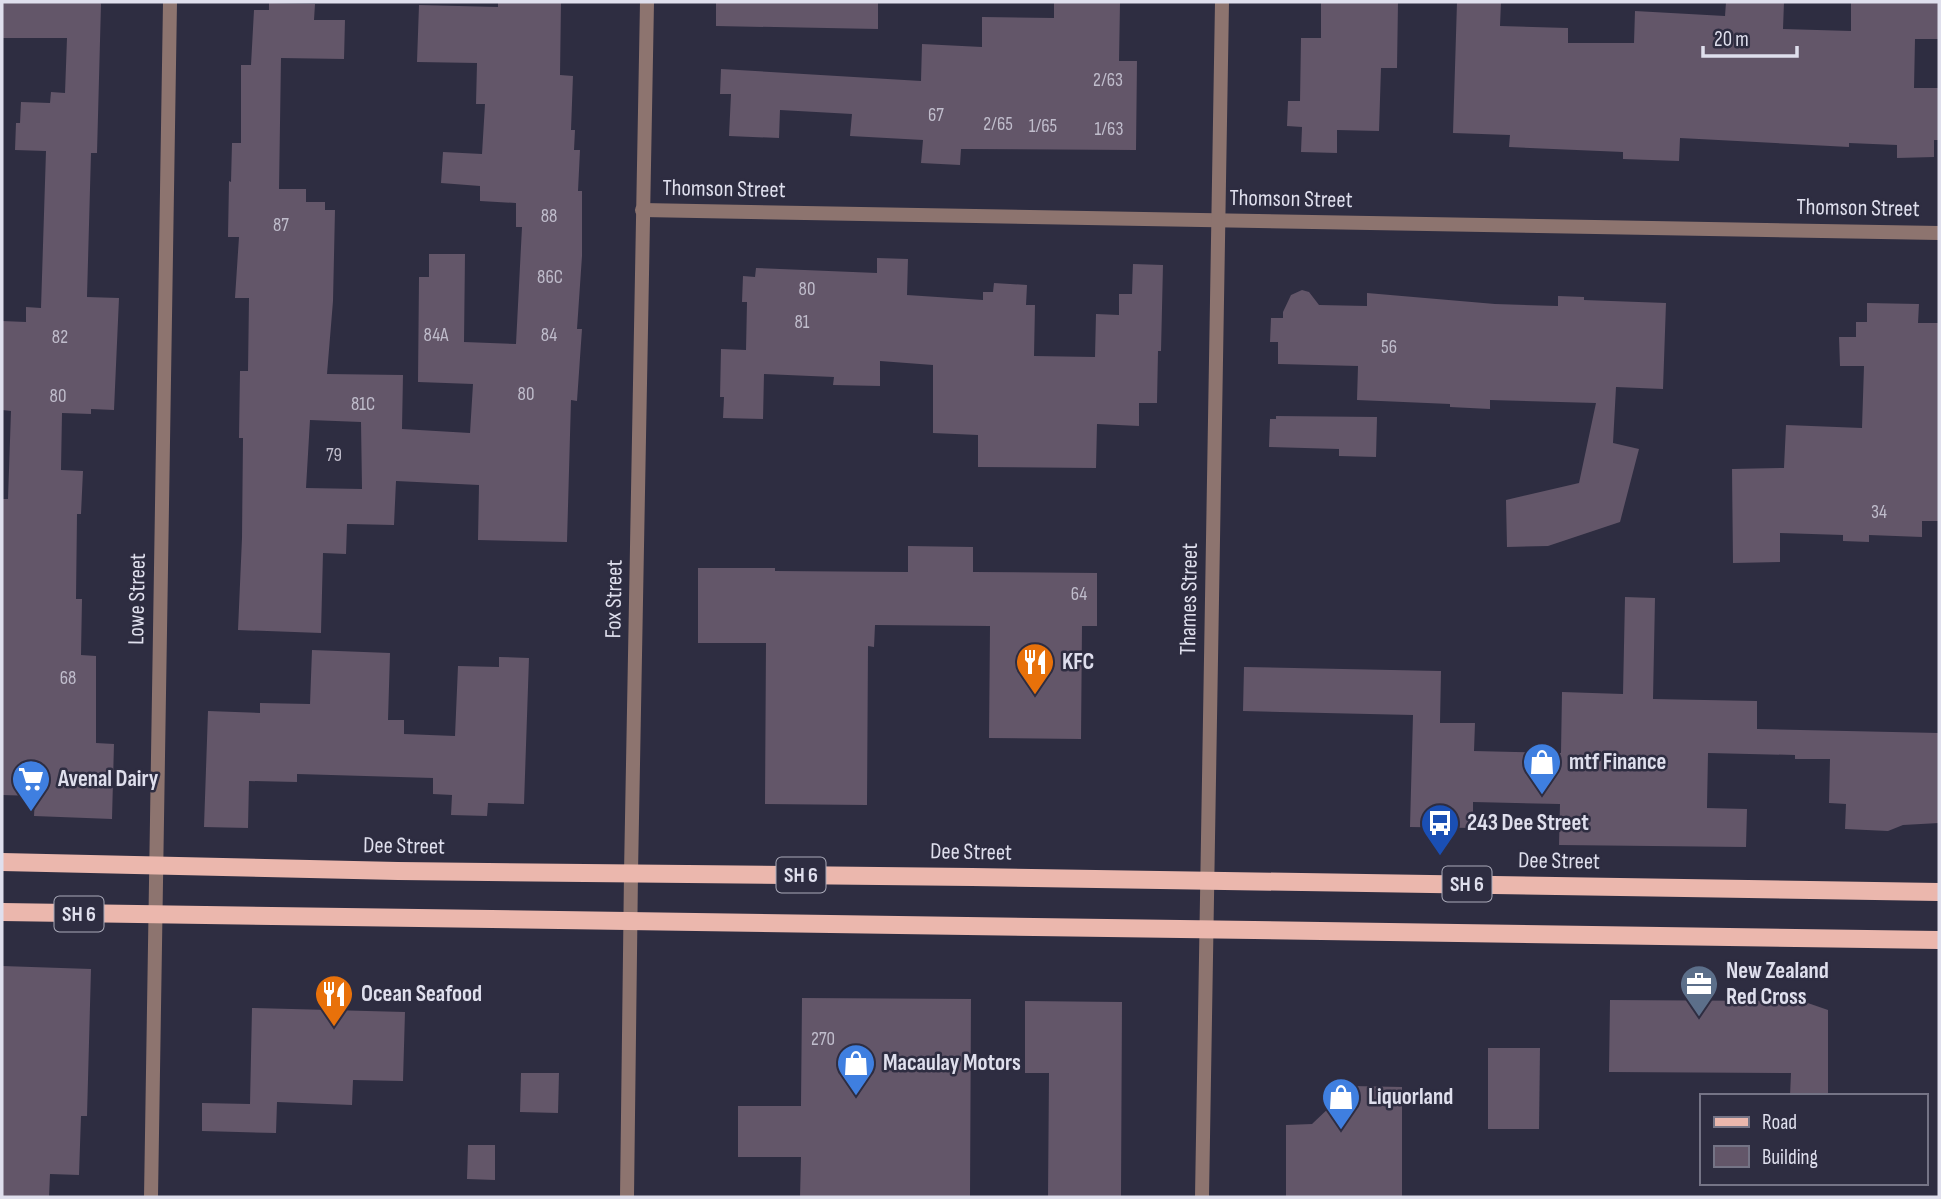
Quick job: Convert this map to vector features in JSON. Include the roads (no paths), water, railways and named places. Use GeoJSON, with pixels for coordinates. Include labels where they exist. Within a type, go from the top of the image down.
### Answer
{"type":"FeatureCollection","features":[{"type":"Feature","properties":{"kind":"main road","name":"Dee Street"},"geometry":{"type":"LineString","coordinates":[[2,862],[398,871],[1939,892]]}},
{"type":"Feature","properties":{"kind":"main road","name":"SH 6"},"geometry":{"type":"LineString","coordinates":[[2,912],[1939,940]]}},
{"type":"Feature","properties":{"kind":"street","name":"Lowe Street"},"geometry":{"type":"LineString","coordinates":[[151,1197],[170,2]]}},
{"type":"Feature","properties":{"kind":"street","name":"Fox Street"},"geometry":{"type":"LineString","coordinates":[[627,1197],[647,2]]}},
{"type":"Feature","properties":{"kind":"street","name":"Thames Street"},"geometry":{"type":"LineString","coordinates":[[1202,1197],[1222,2]]}},
{"type":"Feature","properties":{"kind":"street","name":"Thomson Street"},"geometry":{"type":"LineString","coordinates":[[642,210],[1939,233]]}},
{"type":"Feature","properties":{"kind":"place","name":"KFC"},"geometry":{"type":"Point","coordinates":[1035,696]}},
{"type":"Feature","properties":{"kind":"place","name":"mtf Finance"},"geometry":{"type":"Point","coordinates":[1542,796]}},
{"type":"Feature","properties":{"kind":"place","name":"Avenal Dairy"},"geometry":{"type":"Point","coordinates":[31,813]}},
{"type":"Feature","properties":{"kind":"place","name":"243 Dee Street"},"geometry":{"type":"Point","coordinates":[1440,857]}},
{"type":"Feature","properties":{"kind":"place","name":"New Zealand Red Cross"},"geometry":{"type":"Point","coordinates":[1699,1018]}},
{"type":"Feature","properties":{"kind":"place","name":"Ocean Seafood"},"geometry":{"type":"Point","coordinates":[334,1028]}},
{"type":"Feature","properties":{"kind":"place","name":"Macaulay Motors"},"geometry":{"type":"Point","coordinates":[856,1097]}},
{"type":"Feature","properties":{"kind":"place","name":"Liquorland"},"geometry":{"type":"Point","coordinates":[1341,1131]}}]}
